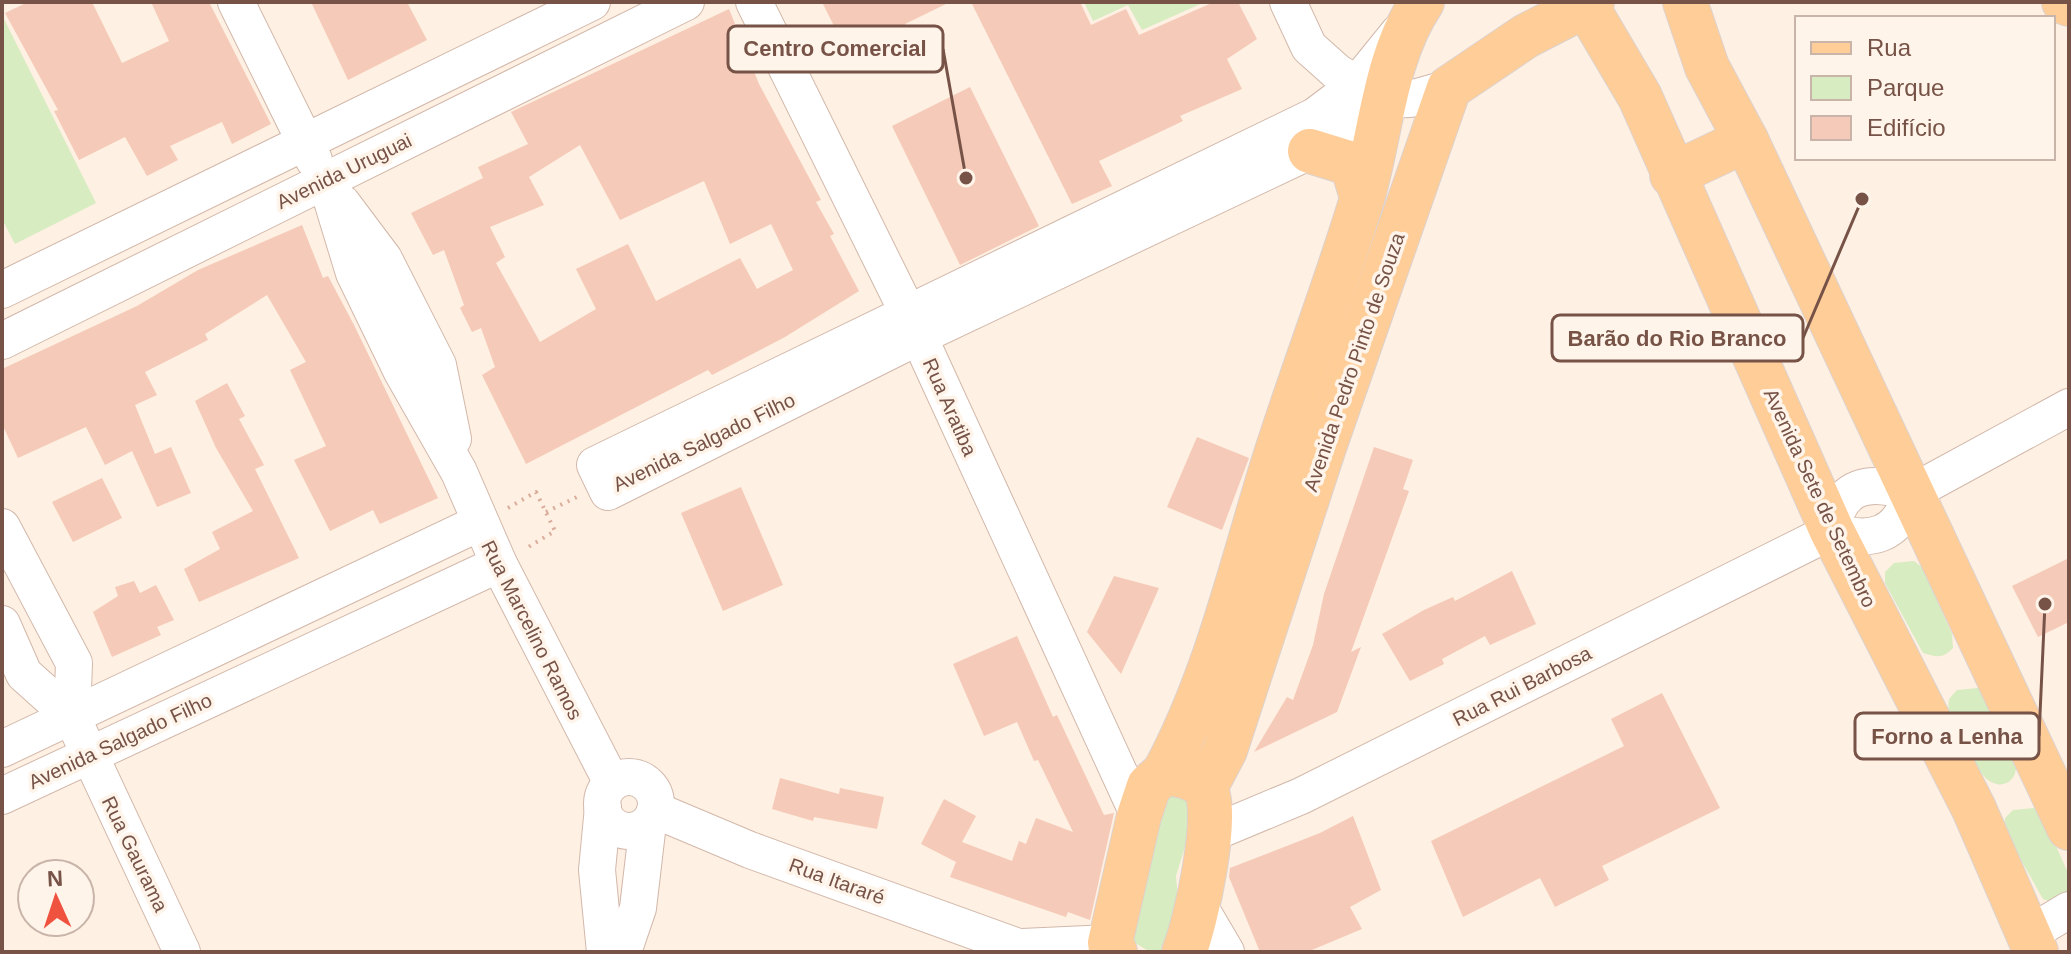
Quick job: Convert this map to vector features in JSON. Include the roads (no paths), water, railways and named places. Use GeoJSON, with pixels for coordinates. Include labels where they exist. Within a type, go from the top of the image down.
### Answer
{"type":"FeatureCollection","features":[{"type":"Feature","properties":{"kind":"main road"},"geometry":{"type":"LineString","coordinates":[[1685,2],[1707,67],[1746,140],[2069,828]]}},
{"type":"Feature","properties":{"kind":"main road"},"geometry":{"type":"LineString","coordinates":[[1449,88],[1526,36],[1587,3]]}},
{"type":"Feature","properties":{"kind":"main road","name":"Avenida Sete de Setembro"},"geometry":{"type":"LineString","coordinates":[[1587,3],[1640,97],[1832,531],[1974,809],[2035,952]]}},
{"type":"Feature","properties":{"kind":"main road"},"geometry":{"type":"LineString","coordinates":[[1111,949],[1139,816],[1149,786],[1164,773],[1186,732],[1204,686],[1284,428],[1362,197],[1370,93],[1416,11]]}},
{"type":"Feature","properties":{"kind":"main road","name":"Avenida Pedro Pinto de Souza"},"geometry":{"type":"LineString","coordinates":[[1205,788],[1225,750],[1324,447],[1449,88]]}},
{"type":"Feature","properties":{"kind":"main road"},"geometry":{"type":"LineString","coordinates":[[1672,175],[1746,140]]}},
{"type":"Feature","properties":{"kind":"main road"},"geometry":{"type":"LineString","coordinates":[[1310,151],[1352,164],[1362,197]]}},
{"type":"Feature","properties":{"kind":"main road"},"geometry":{"type":"LineString","coordinates":[[1284,428],[1324,447]]}},
{"type":"Feature","properties":{"kind":"main road"},"geometry":{"type":"LineString","coordinates":[[1164,773],[1186,775],[1205,788],[1210,801],[1210,834],[1184,952]]}},
{"type":"Feature","properties":{"kind":"street","name":"Rua Marcelino Ramos"},"geometry":{"type":"LineString","coordinates":[[236,2],[303,141],[369,266],[401,370],[459,472],[479,523],[607,795]]}},
{"type":"Feature","properties":{"kind":"street"},"geometry":{"type":"LineString","coordinates":[[2,290],[592,2]]}},
{"type":"Feature","properties":{"kind":"street","name":"Avenida Uruguai"},"geometry":{"type":"LineString","coordinates":[[2,341],[686,2]]}},
{"type":"Feature","properties":{"kind":"street","name":"Rua Aratiba"},"geometry":{"type":"LineString","coordinates":[[754,2],[913,325],[1139,816]]}},
{"type":"Feature","properties":{"kind":"street"},"geometry":{"type":"LineString","coordinates":[[1288,2],[1309,47],[1370,93]]}},
{"type":"Feature","properties":{"kind":"street","name":"Avenida Salgado Filho"},"geometry":{"type":"LineString","coordinates":[[1370,93],[1310,151],[913,325],[595,465],[601,479],[608,492],[913,325],[1315,116],[1370,93],[1433,95],[1449,88]]}},
{"type":"Feature","properties":{"kind":"street"},"geometry":{"type":"LineString","coordinates":[[1911,493],[1889,486],[1871,485],[1845,495],[1835,511],[1832,531],[1860,540],[1880,536],[1900,517],[1911,493],[2069,407]]}},
{"type":"Feature","properties":{"kind":"street","name":"Avenida Salgado Filho"},"geometry":{"type":"LineString","coordinates":[[2,749],[479,523]]}},
{"type":"Feature","properties":{"kind":"street","name":"Rua Rui Barbosa"},"geometry":{"type":"LineString","coordinates":[[1210,834],[1301,796],[1832,531]]}},
{"type":"Feature","properties":{"kind":"street"},"geometry":{"type":"LineString","coordinates":[[3,532],[74,663],[72,717]]}},
{"type":"Feature","properties":{"kind":"street","name":"Avenida Salgado Filho"},"geometry":{"type":"LineString","coordinates":[[2,796],[499,564]]}},
{"type":"Feature","properties":{"kind":"street"},"geometry":{"type":"LineString","coordinates":[[2,624],[24,674],[72,717]]}},
{"type":"Feature","properties":{"kind":"street","name":"Rua Gaurama"},"geometry":{"type":"LineString","coordinates":[[72,717],[182,952]]}},
{"type":"Feature","properties":{"kind":"street"},"geometry":{"type":"LineString","coordinates":[[605,952],[597,870],[607,795],[629,777],[645,783],[655,796],[638,908],[623,952]]}},
{"type":"Feature","properties":{"kind":"street","name":"Rua Itararé"},"geometry":{"type":"LineString","coordinates":[[652,816],[1027,949],[1111,949]]}},
{"type":"Feature","properties":{"kind":"street"},"geometry":{"type":"LineString","coordinates":[[1196,901],[1226,952]]}},
{"type":"Feature","properties":{"kind":"street"},"geometry":{"type":"LineString","coordinates":[[2035,952],[2039,928],[2069,910]]}},
{"type":"Feature","properties":{"kind":"place","name":"Centro Comercial"},"geometry":{"type":"Point","coordinates":[966,178]}},
{"type":"Feature","properties":{"kind":"place","name":"Barão do Rio Branco"},"geometry":{"type":"Point","coordinates":[1862,199]}},
{"type":"Feature","properties":{"kind":"place","name":"Forno a Lenha"},"geometry":{"type":"Point","coordinates":[2045,604]}}]}
